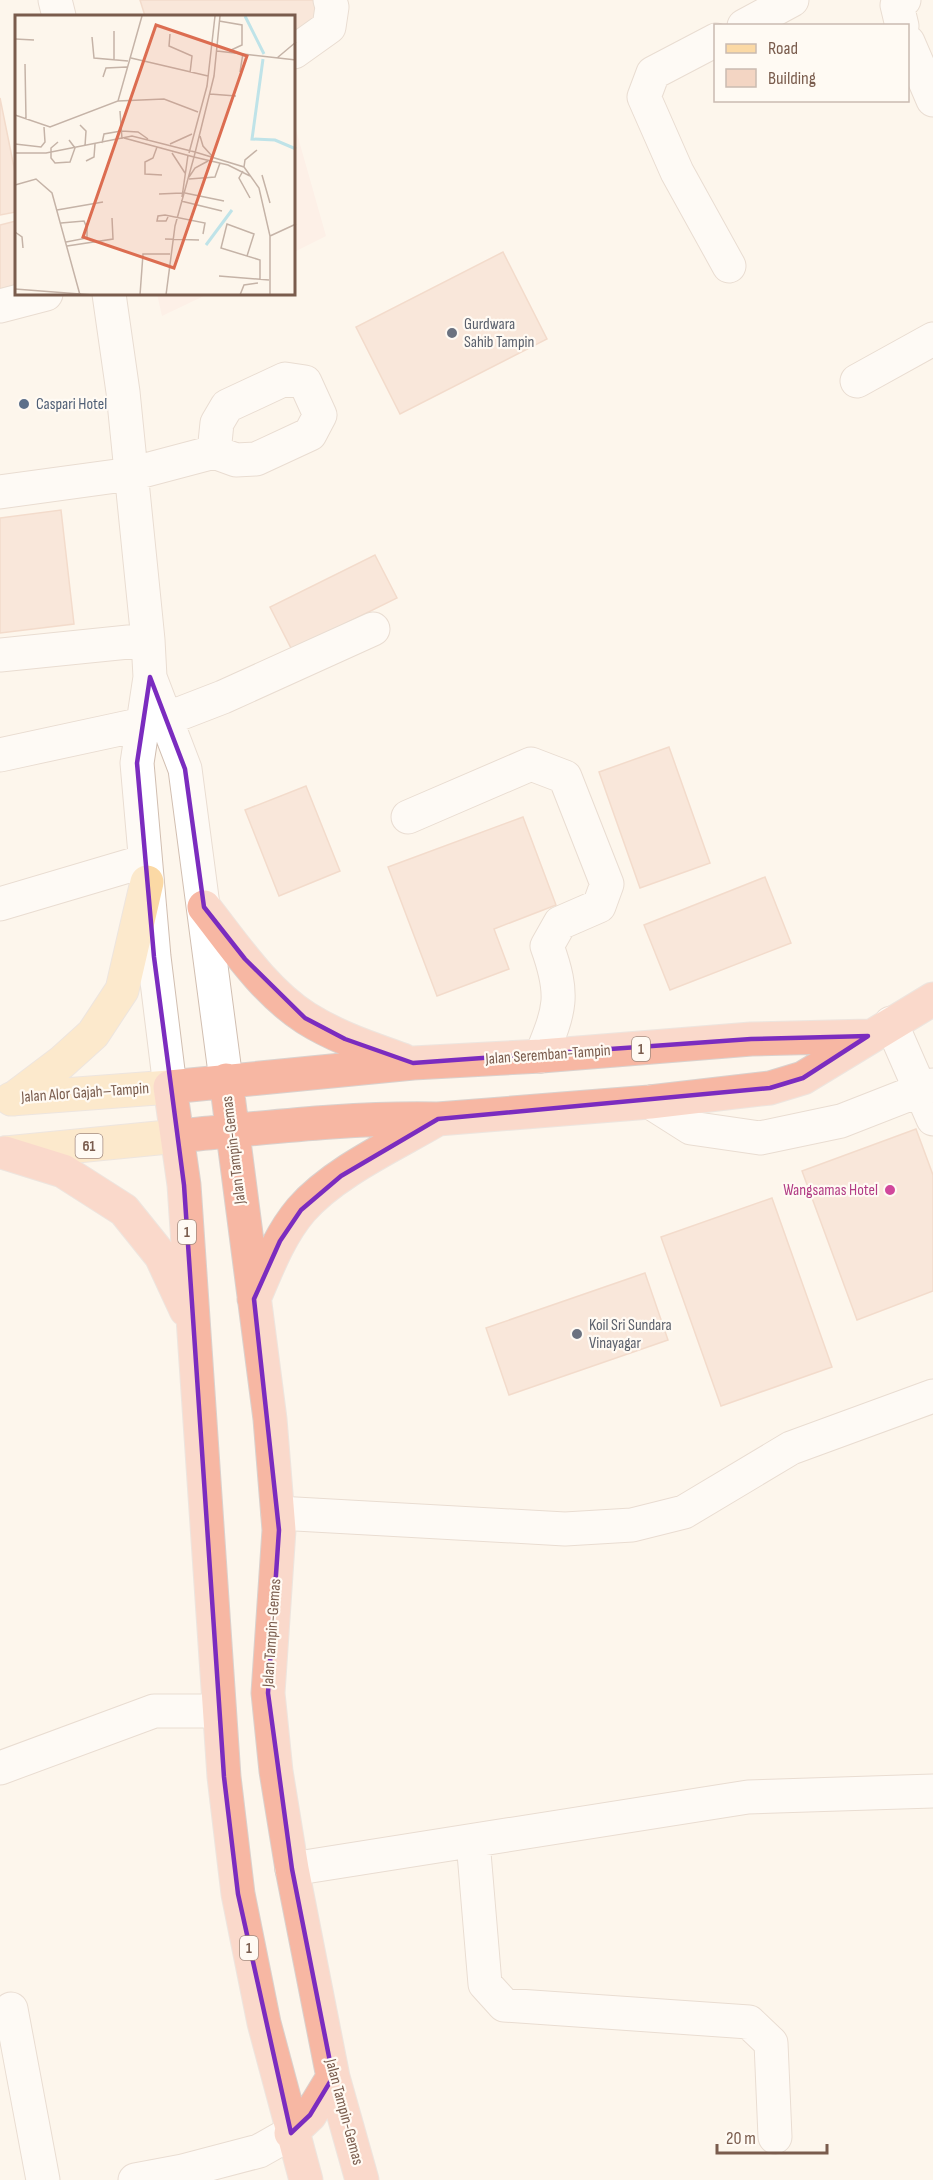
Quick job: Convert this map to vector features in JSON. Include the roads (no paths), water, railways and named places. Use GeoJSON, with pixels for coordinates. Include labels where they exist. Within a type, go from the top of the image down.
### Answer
{"type":"FeatureCollection","features":[{"type":"Feature","properties":{"kind":"highway"},"geometry":{"type":"LineString","coordinates":[[204,907],[245,960],[305,1018],[345,1039],[413,1063]]}},
{"type":"Feature","properties":{"kind":"highway","name":"Jalan Seremban-Tampin"},"geometry":{"type":"LineString","coordinates":[[226,1080],[413,1063],[541,1056],[880,1030],[933,999]]}},
{"type":"Feature","properties":{"kind":"highway","name":"1"},"geometry":{"type":"LineString","coordinates":[[178,1136],[392,1119],[438,1119],[721,1095],[803,1078],[880,1030]]}},
{"type":"Feature","properties":{"kind":"highway","name":"1"},"geometry":{"type":"LineString","coordinates":[[226,1080],[170,1087],[178,1136],[194,1328],[219,1711],[238,1894],[264,2023],[291,2133],[306,2180]]}},
{"type":"Feature","properties":{"kind":"highway","name":"Jalan Tampin-Gemas"},"geometry":{"type":"LineString","coordinates":[[226,1080],[270,1419],[278,1513],[279,1530],[268,1693],[276,1771],[292,1869],[333,2077],[362,2180]]}},
{"type":"Feature","properties":{"kind":"highway"},"geometry":{"type":"LineString","coordinates":[[254,1299],[280,1241],[301,1210],[341,1176],[438,1119]]}},
{"type":"Feature","properties":{"kind":"highway"},"geometry":{"type":"LineString","coordinates":[[3,1153],[63,1171],[124,1210],[160,1256],[194,1328]]}},
{"type":"Feature","properties":{"kind":"highway"},"geometry":{"type":"LineString","coordinates":[[291,2133],[310,2115],[333,2077]]}},
{"type":"Feature","properties":{"kind":"main road"},"geometry":{"type":"LineString","coordinates":[[6,1099],[62,1062],[93,1034],[122,990],[146,872]]}},
{"type":"Feature","properties":{"kind":"main road","name":"Jalan Alor Gajah–Tampin"},"geometry":{"type":"LineString","coordinates":[[6,1099],[170,1087]]}},
{"type":"Feature","properties":{"kind":"main road","name":"61"},"geometry":{"type":"LineString","coordinates":[[3,1153],[178,1136]]}},
{"type":"Feature","properties":{"kind":"street"},"geometry":{"type":"LineString","coordinates":[[55,0],[59,15]]}},
{"type":"Feature","properties":{"kind":"street"},"geometry":{"type":"LineString","coordinates":[[296,51],[329,27],[332,7],[330,0]]}},
{"type":"Feature","properties":{"kind":"street"},"geometry":{"type":"LineString","coordinates":[[748,24],[792,0]]}},
{"type":"Feature","properties":{"kind":"street"},"geometry":{"type":"LineString","coordinates":[[902,24],[897,5],[904,0]]}},
{"type":"Feature","properties":{"kind":"street"},"geometry":{"type":"LineString","coordinates":[[714,41],[653,74],[644,97],[677,172],[729,267]]}},
{"type":"Feature","properties":{"kind":"street"},"geometry":{"type":"LineString","coordinates":[[909,44],[933,100]]}},
{"type":"Feature","properties":{"kind":"street"},"geometry":{"type":"LineString","coordinates":[[0,306],[38,296]]}},
{"type":"Feature","properties":{"kind":"street"},"geometry":{"type":"LineString","coordinates":[[109,296],[148,640],[154,721],[137,763],[146,872],[170,1087]]}},
{"type":"Feature","properties":{"kind":"street"},"geometry":{"type":"LineString","coordinates":[[857,381],[933,339]]}},
{"type":"Feature","properties":{"kind":"street"},"geometry":{"type":"LineString","coordinates":[[0,492],[131,474],[214,452]]}},
{"type":"Feature","properties":{"kind":"street"},"geometry":{"type":"LineString","coordinates":[[0,755],[154,721],[223,697],[373,629]]}},
{"type":"Feature","properties":{"kind":"street"},"geometry":{"type":"LineString","coordinates":[[0,655],[148,640]]}},
{"type":"Feature","properties":{"kind":"street"},"geometry":{"type":"LineString","coordinates":[[154,721],[185,769],[226,1080]]}},
{"type":"Feature","properties":{"kind":"street"},"geometry":{"type":"LineString","coordinates":[[408,817],[531,764],[565,777],[607,884],[599,906],[561,923],[548,946],[557,975],[558,1013],[541,1056]]}},
{"type":"Feature","properties":{"kind":"street"},"geometry":{"type":"LineString","coordinates":[[0,904],[146,872]]}},
{"type":"Feature","properties":{"kind":"street"},"geometry":{"type":"LineString","coordinates":[[650,1102],[691,1128],[760,1138],[929,1098],[880,1030]]}},
{"type":"Feature","properties":{"kind":"street"},"geometry":{"type":"LineString","coordinates":[[278,1513],[565,1529],[632,1525],[684,1512],[791,1448],[933,1395]]}},
{"type":"Feature","properties":{"kind":"street"},"geometry":{"type":"LineString","coordinates":[[0,1768],[154,1711],[219,1711]]}},
{"type":"Feature","properties":{"kind":"street"},"geometry":{"type":"LineString","coordinates":[[292,1869],[748,1797],[933,1791]]}},
{"type":"Feature","properties":{"kind":"street"},"geometry":{"type":"LineString","coordinates":[[473,1841],[485,1984],[504,2005],[749,2022],[771,2043],[775,2137]]}},
{"type":"Feature","properties":{"kind":"street"},"geometry":{"type":"LineString","coordinates":[[11,2009],[43,2180]]}},
{"type":"Feature","properties":{"kind":"street"},"geometry":{"type":"LineString","coordinates":[[135,2180],[182,2176],[259,2151],[291,2133]]}},
{"type":"Feature","properties":{"kind":"place","name":"Gurdwara Sahib Tampin"},"geometry":{"type":"Point","coordinates":[452,333]}},
{"type":"Feature","properties":{"kind":"place","name":"Caspari Hotel"},"geometry":{"type":"Point","coordinates":[24,404]}},
{"type":"Feature","properties":{"kind":"place","name":"Wangsamas Hotel"},"geometry":{"type":"Point","coordinates":[890,1190]}},
{"type":"Feature","properties":{"kind":"place","name":"Koil Sri Sundara Vinayagar"},"geometry":{"type":"Point","coordinates":[577,1334]}}]}
